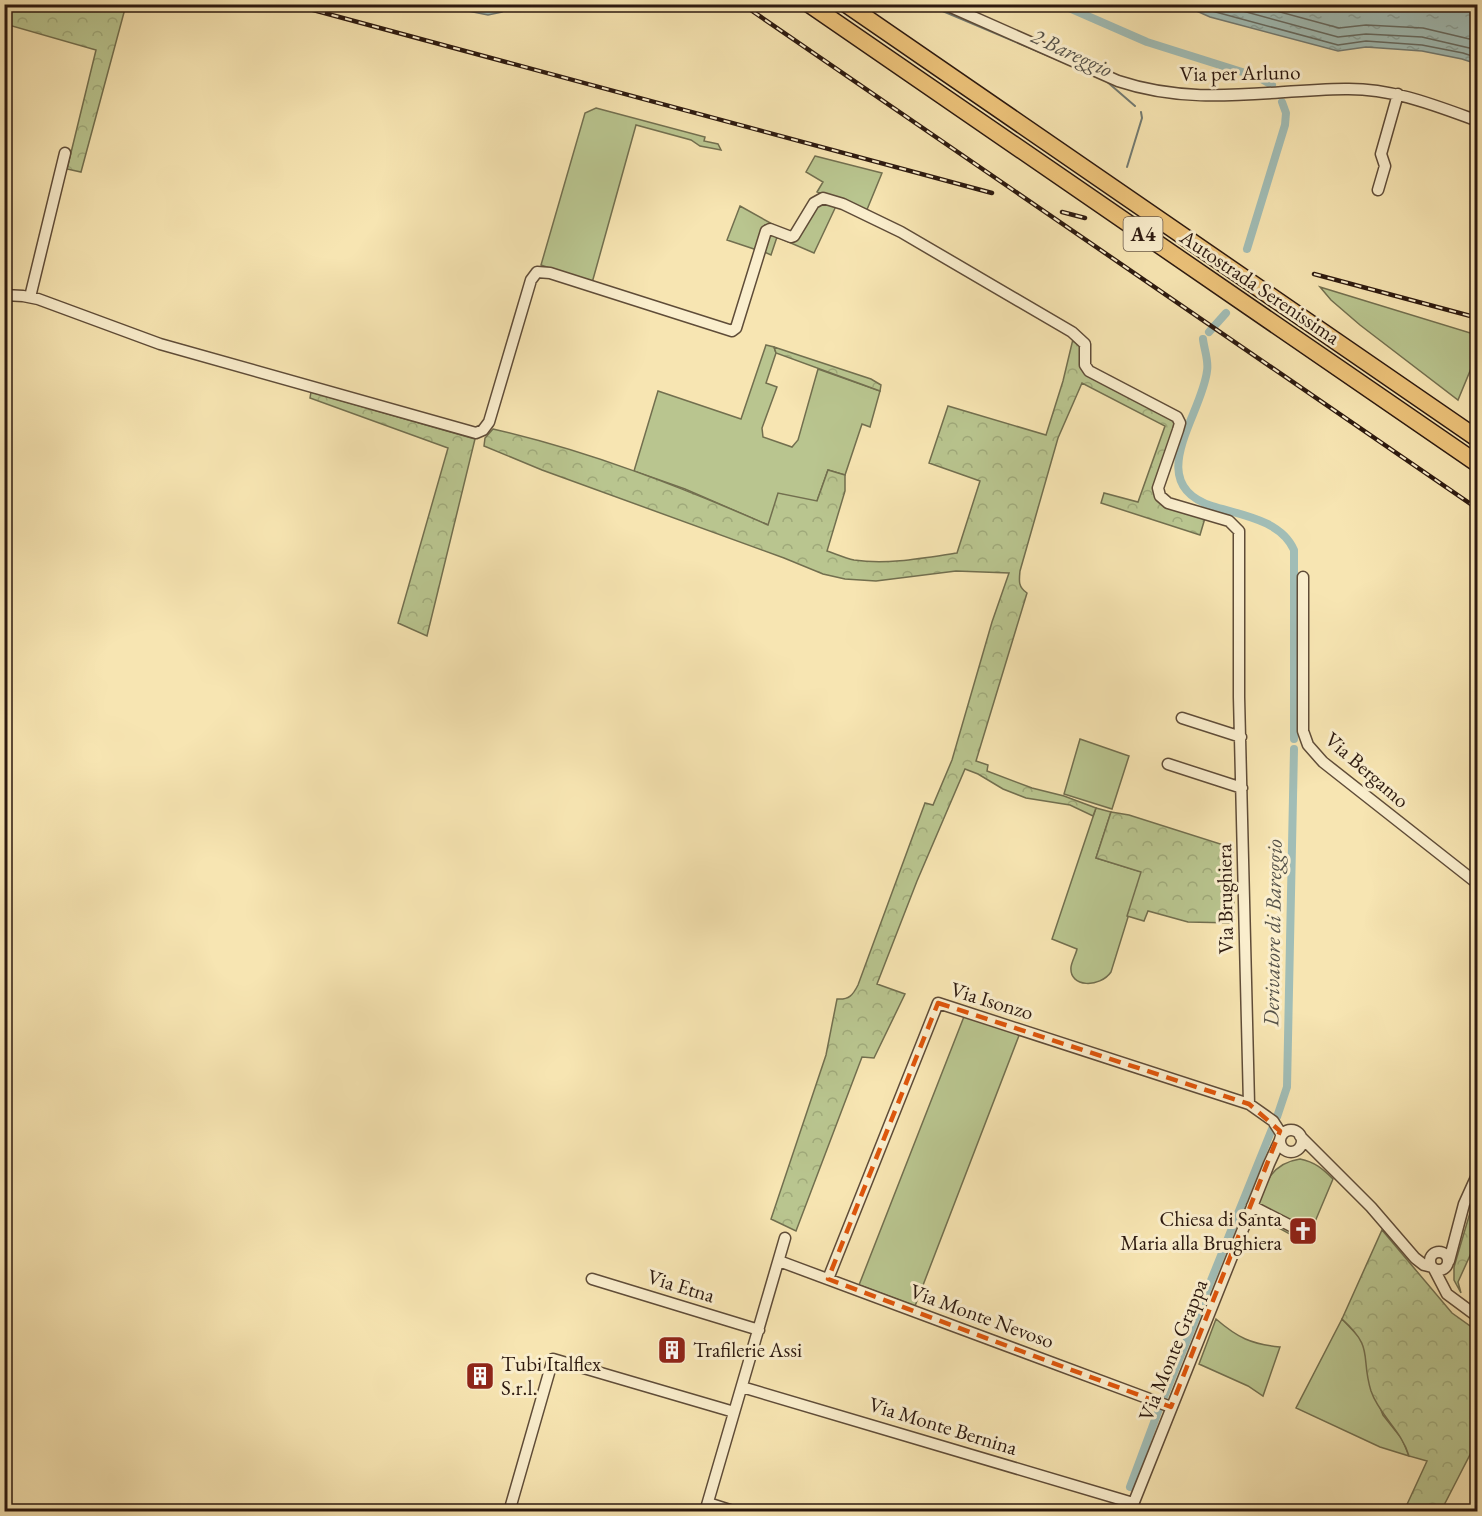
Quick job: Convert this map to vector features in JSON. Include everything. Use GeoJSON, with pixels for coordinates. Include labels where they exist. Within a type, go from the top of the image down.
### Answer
{"type":"FeatureCollection","features":[{"type":"Feature","properties":{"kind":"highway","name":"Autostrada Serenissima"},"geometry":{"type":"LineString","coordinates":[[809,4],[1478,464]]}},
{"type":"Feature","properties":{"kind":"highway","name":"Autostrada Serenissima"},"geometry":{"type":"LineString","coordinates":[[846,4],[1478,439]]}},
{"type":"Feature","properties":{"kind":"street","name":"Via per Arluno"},"geometry":{"type":"LineString","coordinates":[[944,4],[1118,81],[1145,90],[1210,97],[1347,89],[1398,94],[1423,100],[1478,121]]}},
{"type":"Feature","properties":{"kind":"street"},"geometry":{"type":"LineString","coordinates":[[1378,190],[1385,166],[1381,153],[1398,94]]}},
{"type":"Feature","properties":{"kind":"street"},"geometry":{"type":"LineString","coordinates":[[4,295],[30,297],[65,153]]}},
{"type":"Feature","properties":{"kind":"street","name":"Via Brughiera"},"geometry":{"type":"LineString","coordinates":[[30,297],[160,344],[476,434],[483,430],[489,422],[531,280],[537,272],[550,273],[732,331],[736,328],[766,231],[770,229],[794,237],[814,203],[819,199],[830,200],[901,232],[1072,332],[1085,344],[1085,364],[1092,374],[1177,417],[1179,426],[1158,488],[1160,496],[1168,503],[1229,521],[1239,531],[1239,694],[1249,1104]]}},
{"type":"Feature","properties":{"kind":"street","name":"Via Bergamo"},"geometry":{"type":"LineString","coordinates":[[1303,577],[1303,731],[1308,744],[1323,762],[1478,884]]}},
{"type":"Feature","properties":{"kind":"street"},"geometry":{"type":"LineString","coordinates":[[1182,718],[1241,737]]}},
{"type":"Feature","properties":{"kind":"street"},"geometry":{"type":"LineString","coordinates":[[1168,764],[1242,788]]}},
{"type":"Feature","properties":{"kind":"street","name":"Via Isonzo"},"geometry":{"type":"LineString","coordinates":[[828,1279],[938,1003],[1249,1104]]}},
{"type":"Feature","properties":{"kind":"street"},"geometry":{"type":"LineString","coordinates":[[1249,1104],[1326,1162],[1424,1265],[1441,1270],[1448,1264]]}},
{"type":"Feature","properties":{"kind":"street"},"geometry":{"type":"LineString","coordinates":[[1288,1135],[1302,1143],[1292,1152]]}},
{"type":"Feature","properties":{"kind":"street"},"geometry":{"type":"LineString","coordinates":[[1288,1135],[1281,1147],[1292,1152],[1310,1154],[1326,1162]]}},
{"type":"Feature","properties":{"kind":"street","name":"Via Monte Grappa"},"geometry":{"type":"LineString","coordinates":[[1132,1507],[1164,1405],[1267,1171],[1288,1135]]}},
{"type":"Feature","properties":{"kind":"street","name":"Via Monte Grappa"},"geometry":{"type":"LineString","coordinates":[[1267,1171],[1279,1158],[1292,1152]]}},
{"type":"Feature","properties":{"kind":"street"},"geometry":{"type":"LineString","coordinates":[[1459,1304],[1447,1284],[1448,1264],[1468,1190],[1478,1173]]}},
{"type":"Feature","properties":{"kind":"street"},"geometry":{"type":"LineString","coordinates":[[1252,1206],[1293,1227]]}},
{"type":"Feature","properties":{"kind":"street"},"geometry":{"type":"LineString","coordinates":[[1458,1227],[1430,1261],[1443,1288],[1459,1304],[1478,1317]]}},
{"type":"Feature","properties":{"kind":"street"},"geometry":{"type":"LineString","coordinates":[[736,1512],[706,1507],[785,1238]]}},
{"type":"Feature","properties":{"kind":"street"},"geometry":{"type":"LineString","coordinates":[[1410,1251],[1424,1255],[1444,1253],[1448,1264]]}},
{"type":"Feature","properties":{"kind":"street","name":"Via Monte Nevoso"},"geometry":{"type":"LineString","coordinates":[[778,1261],[1164,1405]]}},
{"type":"Feature","properties":{"kind":"street","name":"Via Etna"},"geometry":{"type":"LineString","coordinates":[[592,1279],[759,1330]]}},
{"type":"Feature","properties":{"kind":"street"},"geometry":{"type":"LineString","coordinates":[[509,1512],[553,1359],[734,1412]]}},
{"type":"Feature","properties":{"kind":"street","name":"Via Monte Bernina"},"geometry":{"type":"LineString","coordinates":[[742,1387],[1132,1507]]}},
{"type":"Feature","properties":{"kind":"highlighted area"},"geometry":{"type":"Polygon","coordinates":[[[938,1003],[1249,1104],[1280,1131],[1171,1407],[828,1279],[938,1003]]]}},
{"type":"Feature","properties":{"kind":"green space"},"geometry":{"type":"Polygon","coordinates":[[[4,5],[126,5],[81,172],[67,169],[96,50],[5,24],[4,5]]]}},
{"type":"Feature","properties":{"kind":"green space"},"geometry":{"type":"Polygon","coordinates":[[[596,108],[705,137],[704,141],[718,144],[721,150],[700,146],[691,140],[636,125],[592,283],[541,265],[585,113],[596,108]]]}},
{"type":"Feature","properties":{"kind":"green space"},"geometry":{"type":"Polygon","coordinates":[[[815,156],[882,173],[866,212],[817,192],[823,182],[806,172],[815,156]]]}},
{"type":"Feature","properties":{"kind":"green space"},"geometry":{"type":"Polygon","coordinates":[[[818,202],[837,204],[814,253],[777,237],[771,255],[762,251],[770,232],[794,242],[818,202]]]}},
{"type":"Feature","properties":{"kind":"green space"},"geometry":{"type":"Polygon","coordinates":[[[740,206],[792,235],[765,225],[757,250],[727,240],[740,206]]]}},
{"type":"Feature","properties":{"kind":"green space"},"geometry":{"type":"Polygon","coordinates":[[[1320,287],[1477,335],[1477,354],[1458,400],[1360,325],[1331,300],[1320,287]]]}},
{"type":"Feature","properties":{"kind":"green space"},"geometry":{"type":"Polygon","coordinates":[[[1073,339],[1080,342],[1084,368],[1177,421],[1156,491],[1205,518],[1200,535],[1101,503],[1104,493],[1138,502],[1165,426],[1082,383],[1058,438],[1020,571],[1020,584],[1027,593],[976,761],[988,765],[987,771],[1096,808],[1093,816],[1070,805],[1026,798],[965,769],[917,881],[877,984],[905,994],[874,1058],[862,1057],[796,1231],[771,1219],[826,1055],[837,999],[850,996],[858,985],[925,803],[933,805],[952,760],[992,622],[1009,573],[956,571],[876,581],[845,579],[823,574],[542,470],[484,446],[485,438],[493,429],[564,448],[667,483],[768,525],[778,493],[817,501],[828,470],[845,475],[845,491],[827,551],[854,560],[880,562],[957,553],[980,481],[929,463],[948,406],[1046,435],[1073,339]]]}},
{"type":"Feature","properties":{"kind":"green space"},"geometry":{"type":"Polygon","coordinates":[[[766,345],[774,347],[776,353],[766,383],[777,387],[762,428],[763,437],[792,447],[798,440],[818,369],[880,391],[870,427],[862,424],[845,475],[828,470],[817,501],[768,525],[685,489],[634,471],[658,391],[741,419],[766,345]]]}},
{"type":"Feature","properties":{"kind":"green space"},"geometry":{"type":"Polygon","coordinates":[[[774,347],[871,379],[881,385],[880,391],[776,353],[774,347]]]}},
{"type":"Feature","properties":{"kind":"green space"},"geometry":{"type":"Polygon","coordinates":[[[311,392],[475,439],[427,636],[398,623],[448,448],[310,398],[311,392]]]}},
{"type":"Feature","properties":{"kind":"green space"},"geometry":{"type":"Polygon","coordinates":[[[1080,739],[1129,756],[1112,809],[1064,794],[1080,739]]]}},
{"type":"Feature","properties":{"kind":"green space"},"geometry":{"type":"Polygon","coordinates":[[[1096,808],[1111,812],[1096,858],[1142,872],[1111,972],[1100,981],[1086,983],[1075,979],[1072,974],[1071,967],[1077,949],[1052,939],[1096,808]]]}},
{"type":"Feature","properties":{"kind":"green space"},"geometry":{"type":"Polygon","coordinates":[[[1111,812],[1129,815],[1233,848],[1234,923],[1188,922],[1148,911],[1144,921],[1127,916],[1141,872],[1096,858],[1111,812]]]}},
{"type":"Feature","properties":{"kind":"green space"},"geometry":{"type":"Polygon","coordinates":[[[965,1014],[1020,1033],[915,1306],[859,1285],[965,1014]]]}},
{"type":"Feature","properties":{"kind":"green space"},"geometry":{"type":"Polygon","coordinates":[[[1300,1159],[1318,1166],[1333,1179],[1306,1243],[1255,1215],[1268,1179],[1280,1166],[1300,1159]]]}},
{"type":"Feature","properties":{"kind":"green space"},"geometry":{"type":"Polygon","coordinates":[[[1477,1189],[1477,1240],[1458,1282],[1461,1293],[1454,1280],[1454,1267],[1477,1189]]]}},
{"type":"Feature","properties":{"kind":"green space"},"geometry":{"type":"Polygon","coordinates":[[[1382,1230],[1452,1313],[1477,1331],[1477,1441],[1441,1511],[1404,1511],[1427,1461],[1409,1456],[1401,1439],[1379,1408],[1371,1391],[1363,1345],[1342,1319],[1382,1230]]]}},
{"type":"Feature","properties":{"kind":"green space"},"geometry":{"type":"Polygon","coordinates":[[[1216,1319],[1245,1339],[1280,1347],[1263,1396],[1248,1386],[1199,1364],[1216,1319]]]}},
{"type":"Feature","properties":{"kind":"green space"},"geometry":{"type":"Polygon","coordinates":[[[1342,1319],[1361,1339],[1365,1348],[1369,1379],[1383,1415],[1402,1439],[1409,1456],[1380,1447],[1296,1408],[1342,1319]]]}},
{"type":"Feature","properties":{"kind":"water"},"geometry":{"type":"Polygon","coordinates":[[[438,5],[512,5],[502,12],[488,15],[438,5]]]}},
{"type":"Feature","properties":{"kind":"water"},"geometry":{"type":"Polygon","coordinates":[[[1183,5],[1477,5],[1477,64],[1422,51],[1366,47],[1338,51],[1210,17],[1183,5]]]}},
{"type":"Feature","properties":{"kind":"waterway","name":"2 Bareggio"},"geometry":{"type":"LineString","coordinates":[[926,4],[1070,65]]}},
{"type":"Feature","properties":{"kind":"waterway","name":"Derivatore di Bareggio"},"geometry":{"type":"LineString","coordinates":[[1060,4],[1147,42],[1258,77],[1272,85]]}},
{"type":"Feature","properties":{"kind":"waterway","name":"2 Bareggio"},"geometry":{"type":"LineString","coordinates":[[1105,80],[1135,106]]}},
{"type":"Feature","properties":{"kind":"waterway","name":"Derivatore di Bareggio"},"geometry":{"type":"LineString","coordinates":[[1247,249],[1285,125],[1286,113],[1282,102]]}},
{"type":"Feature","properties":{"kind":"waterway","name":"2 Bareggio"},"geometry":{"type":"LineString","coordinates":[[1127,167],[1142,118],[1141,112]]}},
{"type":"Feature","properties":{"kind":"waterway","name":"Derivatore di Bareggio"},"geometry":{"type":"LineString","coordinates":[[1209,332],[1226,313]]}},
{"type":"Feature","properties":{"kind":"waterway","name":"Derivatore di Bareggio"},"geometry":{"type":"LineString","coordinates":[[1203,339],[1207,371],[1181,446],[1178,465],[1181,481],[1191,495],[1212,506],[1270,525],[1288,540],[1294,550],[1294,739]]}},
{"type":"Feature","properties":{"kind":"waterway","name":"Derivatore di Bareggio"},"geometry":{"type":"LineString","coordinates":[[1277,1117],[1287,1087],[1294,749]]}},
{"type":"Feature","properties":{"kind":"waterway","name":"Derivatore di Bareggio"},"geometry":{"type":"LineString","coordinates":[[1164,1397],[1272,1129]]}},
{"type":"Feature","properties":{"kind":"waterway","name":"Derivatore di Bareggio"},"geometry":{"type":"LineString","coordinates":[[1130,1487],[1159,1409]]}},
{"type":"Feature","properties":{"kind":"railway"},"geometry":{"type":"LineString","coordinates":[[291,4],[992,193]]}},
{"type":"Feature","properties":{"kind":"railway"},"geometry":{"type":"LineString","coordinates":[[742,4],[1478,509]]}},
{"type":"Feature","properties":{"kind":"railway"},"geometry":{"type":"LineString","coordinates":[[1062,212],[1085,218]]}},
{"type":"Feature","properties":{"kind":"railway"},"geometry":{"type":"LineString","coordinates":[[1314,274],[1478,318]]}},
{"type":"Feature","properties":{"kind":"place","name":"Chiesa di Santa Maria alla Brughiera"},"geometry":{"type":"Point","coordinates":[1303,1231]}},
{"type":"Feature","properties":{"kind":"place","name":"Trafilerie Assi"},"geometry":{"type":"Point","coordinates":[672,1350]}},
{"type":"Feature","properties":{"kind":"place","name":"Tubi Italflex S.r.l."},"geometry":{"type":"Point","coordinates":[480,1376]}}]}
